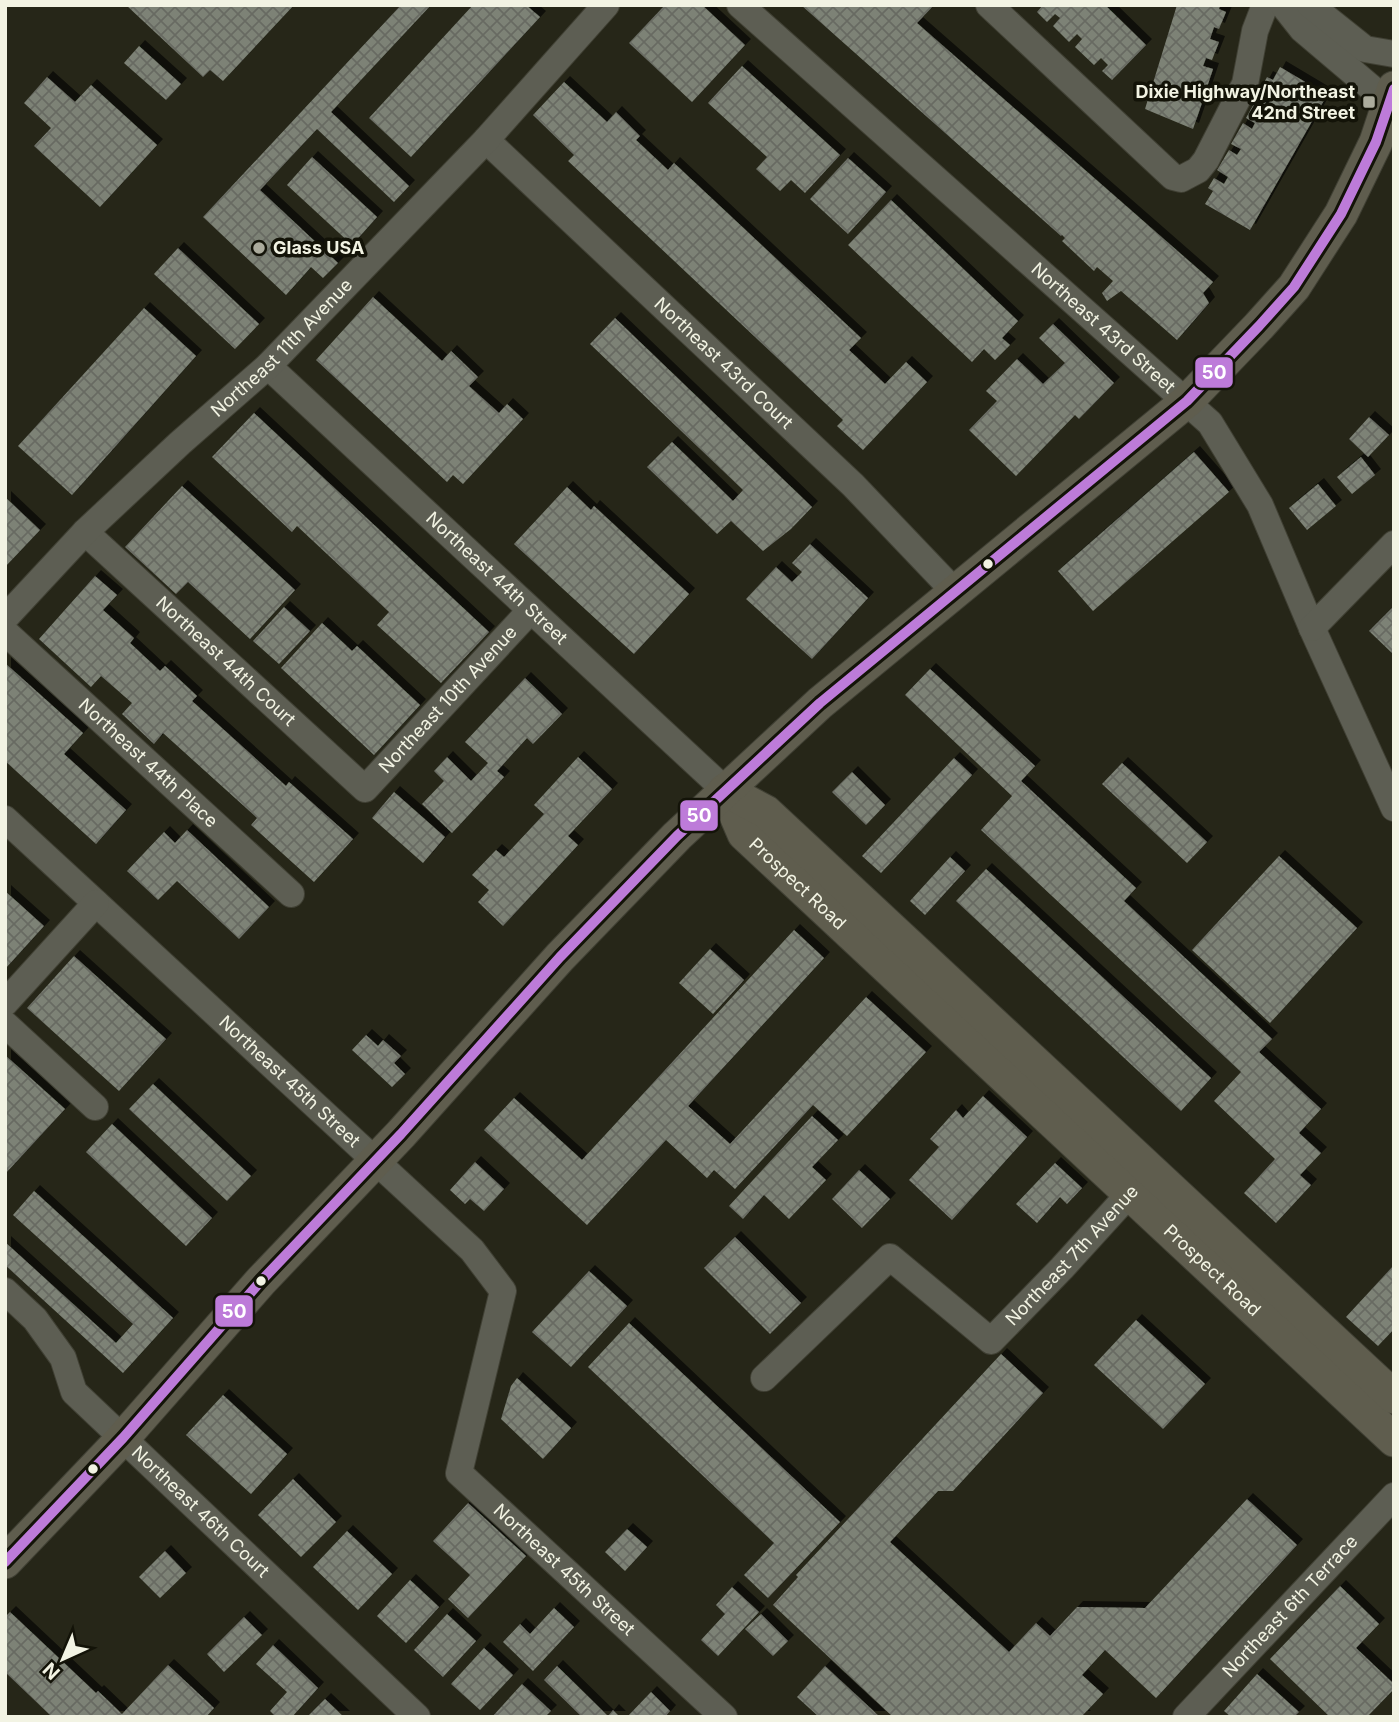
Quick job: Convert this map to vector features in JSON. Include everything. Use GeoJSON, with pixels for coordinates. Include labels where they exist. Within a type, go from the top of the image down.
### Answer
{"type":"FeatureCollection","features":[{"type":"Feature","properties":{"kind":"main road"},"geometry":{"type":"LineString","coordinates":[[5,1562],[123,1438],[261,1281],[654,858],[820,703],[1186,401],[1294,287],[1340,214],[1376,142],[1392,99]]}},
{"type":"Feature","properties":{"kind":"main road","name":"Prospect Road"},"geometry":{"type":"LineString","coordinates":[[725,790],[766,812],[1139,1182],[1394,1440]]}},
{"type":"Feature","properties":{"kind":"main road","name":"Prospect Road"},"geometry":{"type":"LineString","coordinates":[[1139,1182],[1394,1397]]}},
{"type":"Feature","properties":{"kind":"street","name":"Northeast 11th Avenue"},"geometry":{"type":"LineString","coordinates":[[5,618],[85,532],[268,366],[486,140],[606,5]]}},
{"type":"Feature","properties":{"kind":"street","name":"Northeast 43rd Street"},"geometry":{"type":"LineString","coordinates":[[740,5],[1210,423],[1260,505],[1312,628],[1394,808]]}},
{"type":"Feature","properties":{"kind":"street"},"geometry":{"type":"LineString","coordinates":[[998,8],[1173,177],[1181,179],[1198,170],[1206,160],[1245,84],[1255,31],[1265,5]]}},
{"type":"Feature","properties":{"kind":"street"},"geometry":{"type":"LineString","coordinates":[[1283,5],[1302,29],[1392,99]]}},
{"type":"Feature","properties":{"kind":"street"},"geometry":{"type":"LineString","coordinates":[[1310,5],[1364,49],[1394,54]]}},
{"type":"Feature","properties":{"kind":"street","name":"Northeast 43rd Court"},"geometry":{"type":"LineString","coordinates":[[486,140],[853,485],[955,592]]}},
{"type":"Feature","properties":{"kind":"street","name":"Northeast 44th Street"},"geometry":{"type":"LineString","coordinates":[[268,366],[725,790]]}},
{"type":"Feature","properties":{"kind":"street","name":"Northeast 44th Court"},"geometry":{"type":"LineString","coordinates":[[85,532],[365,789]]}},
{"type":"Feature","properties":{"kind":"street"},"geometry":{"type":"LineString","coordinates":[[1312,628],[1394,544]]}},
{"type":"Feature","properties":{"kind":"street","name":"Northeast 10th Avenue"},"geometry":{"type":"LineString","coordinates":[[365,789],[530,611]]}},
{"type":"Feature","properties":{"kind":"street","name":"Northeast 44th Place"},"geometry":{"type":"LineString","coordinates":[[5,632],[291,894]]}},
{"type":"Feature","properties":{"kind":"street","name":"Northeast 45th Street"},"geometry":{"type":"LineString","coordinates":[[5,819],[472,1250],[503,1292],[459,1474],[724,1717]]}},
{"type":"Feature","properties":{"kind":"street"},"geometry":{"type":"LineString","coordinates":[[5,1003],[96,903]]}},
{"type":"Feature","properties":{"kind":"street"},"geometry":{"type":"LineString","coordinates":[[5,1024],[95,1107]]}},
{"type":"Feature","properties":{"kind":"street","name":"Northeast 7th Avenue"},"geometry":{"type":"LineString","coordinates":[[764,1378],[890,1257],[992,1340],[1062,1268],[1139,1182]]}},
{"type":"Feature","properties":{"kind":"street","name":"Northeast 46th Court"},"geometry":{"type":"LineString","coordinates":[[5,1291],[35,1318],[63,1358],[74,1392],[418,1717]]}},
{"type":"Feature","properties":{"kind":"street","name":"Northeast 6th Terrace"},"geometry":{"type":"LineString","coordinates":[[1186,1717],[1394,1496]]}},
{"type":"Feature","properties":{"kind":"building"},"geometry":{"type":"Polygon","coordinates":[[[126,5],[294,5],[223,81],[210,70],[203,77],[126,5]]]}},
{"type":"Feature","properties":{"kind":"building"},"geometry":{"type":"Polygon","coordinates":[[[401,5],[431,5],[331,112],[409,186],[394,202],[317,129],[260,190],[338,263],[323,278],[311,267],[286,295],[203,217],[401,5]]]}},
{"type":"Feature","properties":{"kind":"building"},"geometry":{"type":"Polygon","coordinates":[[[473,5],[526,5],[540,17],[411,157],[369,118],[473,5]]]}},
{"type":"Feature","properties":{"kind":"building"},"geometry":{"type":"Polygon","coordinates":[[[665,5],[702,5],[745,45],[692,102],[629,43],[665,5]]]}},
{"type":"Feature","properties":{"kind":"building"},"geometry":{"type":"Polygon","coordinates":[[[801,5],[934,5],[917,23],[1213,282],[1203,293],[1209,303],[1177,340],[1121,291],[1107,301],[1102,293],[1113,281],[1097,267],[1094,271],[1062,241],[1065,238],[1062,235],[801,5]]]}},
{"type":"Feature","properties":{"kind":"building"},"geometry":{"type":"Polygon","coordinates":[[[1043,5],[1105,5],[1146,45],[1112,80],[1102,71],[1108,65],[1101,58],[1094,65],[1075,47],[1082,39],[1077,34],[1069,42],[1053,26],[1060,18],[1055,14],[1047,22],[1037,12],[1043,5]]]}},
{"type":"Feature","properties":{"kind":"building"},"geometry":{"type":"Polygon","coordinates":[[[1177,5],[1220,5],[1219,9],[1226,12],[1219,29],[1214,27],[1210,39],[1219,42],[1212,60],[1206,58],[1203,66],[1213,69],[1205,93],[1198,91],[1197,94],[1204,97],[1193,129],[1145,109],[1177,5]]]}},
{"type":"Feature","properties":{"kind":"building"},"geometry":{"type":"Polygon","coordinates":[[[139,46],[181,84],[166,100],[124,63],[139,46]]]}},
{"type":"Feature","properties":{"kind":"building"},"geometry":{"type":"Polygon","coordinates":[[[742,66],[840,155],[805,193],[791,180],[780,191],[756,169],[767,157],[708,103],[742,66]]]}},
{"type":"Feature","properties":{"kind":"building"},"geometry":{"type":"Polygon","coordinates":[[[1280,67],[1327,95],[1250,230],[1205,204],[1213,191],[1208,188],[1214,178],[1224,184],[1228,177],[1217,170],[1229,150],[1237,155],[1241,149],[1231,144],[1243,123],[1252,129],[1255,123],[1246,118],[1257,98],[1268,104],[1273,97],[1260,90],[1267,77],[1273,80],[1280,67]]]}},
{"type":"Feature","properties":{"kind":"building"},"geometry":{"type":"Polygon","coordinates":[[[47,77],[75,102],[91,85],[157,145],[100,207],[34,146],[51,128],[24,103],[47,77]]]}},
{"type":"Feature","properties":{"kind":"building"},"geometry":{"type":"Polygon","coordinates":[[[564,82],[607,122],[616,112],[640,136],[636,140],[668,170],[674,163],[861,338],[849,350],[885,384],[906,362],[927,382],[863,450],[837,426],[843,420],[568,161],[574,155],[533,115],[564,82]]]}},
{"type":"Feature","properties":{"kind":"building"},"geometry":{"type":"Polygon","coordinates":[[[312,157],[377,217],[352,245],[287,185],[312,157]]]}},
{"type":"Feature","properties":{"kind":"building"},"geometry":{"type":"Polygon","coordinates":[[[848,158],[886,192],[848,234],[810,199],[848,158]]]}},
{"type":"Feature","properties":{"kind":"building"},"geometry":{"type":"Polygon","coordinates":[[[891,200],[1018,321],[1002,338],[1010,345],[995,360],[984,349],[972,362],[848,245],[891,200]]]}},
{"type":"Feature","properties":{"kind":"building"},"geometry":{"type":"Polygon","coordinates":[[[178,248],[259,324],[235,349],[154,274],[178,248]]]}},
{"type":"Feature","properties":{"kind":"building"},"geometry":{"type":"Polygon","coordinates":[[[373,297],[442,361],[451,351],[478,377],[469,386],[499,413],[507,404],[523,419],[463,484],[453,475],[447,482],[316,360],[373,297]]]}},
{"type":"Feature","properties":{"kind":"building"},"geometry":{"type":"Polygon","coordinates":[[[144,308],[196,356],[72,495],[18,446],[144,308]]]}},
{"type":"Feature","properties":{"kind":"building"},"geometry":{"type":"Polygon","coordinates":[[[615,318],[812,507],[791,529],[763,551],[731,521],[717,534],[647,467],[672,442],[733,501],[743,490],[590,344],[615,318]]]}},
{"type":"Feature","properties":{"kind":"building"},"geometry":{"type":"Polygon","coordinates":[[[1053,324],[1114,383],[1079,419],[1075,415],[1016,476],[969,430],[997,401],[986,391],[1017,359],[1043,384],[1065,363],[1039,338],[1053,324]]]}},
{"type":"Feature","properties":{"kind":"building"},"geometry":{"type":"Polygon","coordinates":[[[254,413],[489,632],[441,683],[377,625],[389,612],[297,526],[292,532],[212,457],[254,413]]]}},
{"type":"Feature","properties":{"kind":"building"},"geometry":{"type":"Polygon","coordinates":[[[1369,417],[1389,435],[1368,457],[1349,439],[1369,417]]]}},
{"type":"Feature","properties":{"kind":"building"},"geometry":{"type":"Polygon","coordinates":[[[1194,452],[1229,492],[1093,611],[1058,571],[1194,452]]]}},
{"type":"Feature","properties":{"kind":"building"},"geometry":{"type":"Polygon","coordinates":[[[1361,457],[1375,475],[1352,494],[1337,477],[1361,457]]]}},
{"type":"Feature","properties":{"kind":"building"},"geometry":{"type":"Polygon","coordinates":[[[1318,484],[1336,506],[1307,530],[1289,508],[1318,484]]]}},
{"type":"Feature","properties":{"kind":"building"},"geometry":{"type":"Polygon","coordinates":[[[182,486],[295,590],[250,639],[188,582],[176,594],[125,547],[182,486]]]}},
{"type":"Feature","properties":{"kind":"building"},"geometry":{"type":"Polygon","coordinates":[[[567,487],[591,510],[594,506],[689,594],[634,654],[514,544],[567,487]]]}},
{"type":"Feature","properties":{"kind":"building"},"geometry":{"type":"Polygon","coordinates":[[[5,497],[40,530],[5,567],[5,497]]]}},
{"type":"Feature","properties":{"kind":"building"},"geometry":{"type":"Polygon","coordinates":[[[810,544],[868,598],[812,659],[746,599],[776,567],[792,582],[802,572],[792,563],[810,544]]]}},
{"type":"Feature","properties":{"kind":"building"},"geometry":{"type":"Polygon","coordinates":[[[95,576],[117,595],[103,610],[134,638],[130,643],[160,671],[165,666],[197,696],[192,701],[286,786],[289,782],[353,839],[314,882],[251,825],[257,818],[163,733],[154,744],[122,714],[132,703],[101,676],[91,687],[39,639],[95,576]]]}},
{"type":"Feature","properties":{"kind":"building"},"geometry":{"type":"Polygon","coordinates":[[[1394,606],[1394,655],[1369,631],[1394,606]]]}},
{"type":"Feature","properties":{"kind":"building"},"geometry":{"type":"Polygon","coordinates":[[[284,607],[310,631],[279,664],[253,641],[284,607]]]}},
{"type":"Feature","properties":{"kind":"building"},"geometry":{"type":"Polygon","coordinates":[[[322,623],[352,651],[357,646],[420,705],[374,755],[281,668],[322,623]]]}},
{"type":"Feature","properties":{"kind":"building"},"geometry":{"type":"Polygon","coordinates":[[[5,663],[83,733],[64,754],[126,810],[96,844],[5,761],[5,663]]]}},
{"type":"Feature","properties":{"kind":"building"},"geometry":{"type":"Polygon","coordinates":[[[930,669],[1035,766],[1021,781],[1136,888],[1124,901],[1272,1039],[1259,1052],[1321,1109],[1299,1133],[1321,1153],[1300,1175],[1311,1185],[1276,1223],[1244,1193],[1275,1159],[1214,1101],[1241,1072],[981,830],[1012,796],[905,695],[930,669]]]}},
{"type":"Feature","properties":{"kind":"building"},"geometry":{"type":"Polygon","coordinates":[[[525,678],[562,714],[533,744],[527,738],[497,771],[504,777],[452,833],[422,804],[444,781],[434,771],[447,757],[471,781],[488,763],[465,742],[525,678]]]}},
{"type":"Feature","properties":{"kind":"building"},"geometry":{"type":"Polygon","coordinates":[[[578,757],[612,789],[568,836],[578,845],[503,926],[478,902],[489,890],[472,875],[496,850],[504,857],[544,814],[534,805],[578,757]]]}},
{"type":"Feature","properties":{"kind":"building"},"geometry":{"type":"Polygon","coordinates":[[[954,758],[972,775],[881,873],[862,856],[954,758]]]}},
{"type":"Feature","properties":{"kind":"building"},"geometry":{"type":"Polygon","coordinates":[[[1122,763],[1207,842],[1187,863],[1102,784],[1122,763]]]}},
{"type":"Feature","properties":{"kind":"building"},"geometry":{"type":"Polygon","coordinates":[[[852,772],[885,805],[866,825],[832,792],[852,772]]]}},
{"type":"Feature","properties":{"kind":"building"},"geometry":{"type":"Polygon","coordinates":[[[394,792],[445,837],[423,863],[372,818],[394,792]]]}},
{"type":"Feature","properties":{"kind":"building"},"geometry":{"type":"Polygon","coordinates":[[[187,830],[269,907],[239,939],[177,881],[158,900],[127,871],[164,832],[175,843],[187,830]]]}},
{"type":"Feature","properties":{"kind":"building"},"geometry":{"type":"Polygon","coordinates":[[[1279,856],[1357,928],[1270,1023],[1192,950],[1279,856]]]}},
{"type":"Feature","properties":{"kind":"building"},"geometry":{"type":"Polygon","coordinates":[[[950,857],[965,871],[925,915],[910,901],[950,857]]]}},
{"type":"Feature","properties":{"kind":"building"},"geometry":{"type":"Polygon","coordinates":[[[986,869],[1211,1078],[1181,1111],[956,901],[986,869]]]}},
{"type":"Feature","properties":{"kind":"building"},"geometry":{"type":"Polygon","coordinates":[[[5,891],[44,926],[5,969],[5,891]]]}},
{"type":"Feature","properties":{"kind":"building"},"geometry":{"type":"Polygon","coordinates":[[[794,930],[824,958],[688,1106],[730,1144],[866,997],[926,1052],[847,1136],[813,1105],[735,1189],[714,1170],[707,1178],[666,1140],[587,1225],[484,1130],[514,1098],[582,1160],[794,930]]]}},
{"type":"Feature","properties":{"kind":"building"},"geometry":{"type":"Polygon","coordinates":[[[710,949],[744,980],[713,1014],[679,983],[710,949]]]}},
{"type":"Feature","properties":{"kind":"building"},"geometry":{"type":"Polygon","coordinates":[[[74,956],[166,1039],[119,1091],[27,1008],[74,956]]]}},
{"type":"Feature","properties":{"kind":"building"},"geometry":{"type":"Polygon","coordinates":[[[366,1035],[378,1046],[383,1040],[401,1056],[394,1063],[405,1074],[392,1087],[352,1050],[366,1035]]]}},
{"type":"Feature","properties":{"kind":"building"},"geometry":{"type":"Polygon","coordinates":[[[5,1055],[65,1109],[5,1174],[5,1055]]]}},
{"type":"Feature","properties":{"kind":"building"},"geometry":{"type":"Polygon","coordinates":[[[153,1084],[251,1176],[227,1201],[129,1109],[153,1084]]]}},
{"type":"Feature","properties":{"kind":"building"},"geometry":{"type":"Polygon","coordinates":[[[983,1096],[1027,1137],[952,1220],[909,1180],[939,1147],[930,1139],[956,1110],[963,1118],[983,1096]]]}},
{"type":"Feature","properties":{"kind":"building"},"geometry":{"type":"Polygon","coordinates":[[[812,1116],[838,1140],[812,1167],[826,1180],[789,1219],[764,1195],[743,1219],[729,1206],[812,1116]]]}},
{"type":"Feature","properties":{"kind":"building"},"geometry":{"type":"Polygon","coordinates":[[[112,1124],[212,1218],[186,1246],[86,1152],[112,1124]]]}},
{"type":"Feature","properties":{"kind":"building"},"geometry":{"type":"Polygon","coordinates":[[[475,1162],[504,1189],[484,1211],[470,1199],[465,1204],[450,1190],[475,1162]]]}},
{"type":"Feature","properties":{"kind":"building"},"geometry":{"type":"Polygon","coordinates":[[[1055,1163],[1082,1188],[1067,1204],[1060,1197],[1037,1223],[1016,1204],[1055,1163]]]}},
{"type":"Feature","properties":{"kind":"building"},"geometry":{"type":"Polygon","coordinates":[[[859,1170],[890,1199],[862,1228],[832,1199],[859,1170]]]}},
{"type":"Feature","properties":{"kind":"building"},"geometry":{"type":"Polygon","coordinates":[[[34,1191],[173,1318],[123,1373],[5,1265],[5,1242],[116,1343],[133,1324],[13,1215],[34,1191]]]}},
{"type":"Feature","properties":{"kind":"building"},"geometry":{"type":"Polygon","coordinates":[[[735,1237],[801,1303],[770,1334],[704,1268],[735,1237]]]}},
{"type":"Feature","properties":{"kind":"building"},"geometry":{"type":"Polygon","coordinates":[[[1394,1265],[1394,1329],[1378,1346],[1346,1317],[1394,1265]]]}},
{"type":"Feature","properties":{"kind":"building"},"geometry":{"type":"Polygon","coordinates":[[[589,1271],[627,1306],[571,1367],[532,1332],[589,1271]]]}},
{"type":"Feature","properties":{"kind":"building"},"geometry":{"type":"Polygon","coordinates":[[[1136,1320],[1205,1384],[1163,1429],[1094,1365],[1136,1320]]]}},
{"type":"Feature","properties":{"kind":"building"},"geometry":{"type":"Polygon","coordinates":[[[629,1323],[840,1522],[768,1598],[744,1575],[774,1543],[588,1367],[629,1323]]]}},
{"type":"Feature","properties":{"kind":"building"},"geometry":{"type":"Polygon","coordinates":[[[1001,1354],[1043,1393],[953,1491],[938,1491],[890,1542],[1009,1652],[1036,1623],[1050,1636],[1077,1607],[1145,1608],[1247,1499],[1297,1545],[1156,1698],[1105,1650],[1082,1675],[1103,1694],[1083,1715],[1085,1717],[893,1717],[773,1605],[798,1577],[796,1575],[1001,1354]]]}},
{"type":"Feature","properties":{"kind":"building"},"geometry":{"type":"Polygon","coordinates":[[[517,1378],[571,1428],[543,1459],[501,1419],[511,1386],[517,1378]]]}},
{"type":"Feature","properties":{"kind":"building"},"geometry":{"type":"Polygon","coordinates":[[[223,1395],[287,1454],[251,1494],[186,1435],[223,1395]]]}},
{"type":"Feature","properties":{"kind":"building"},"geometry":{"type":"Polygon","coordinates":[[[293,1479],[336,1522],[301,1557],[258,1515],[293,1479]]]}},
{"type":"Feature","properties":{"kind":"building"},"geometry":{"type":"Polygon","coordinates":[[[468,1503],[526,1556],[468,1618],[448,1599],[470,1575],[433,1541],[468,1503]]]}},
{"type":"Feature","properties":{"kind":"building"},"geometry":{"type":"Polygon","coordinates":[[[627,1529],[647,1547],[625,1571],[605,1552],[627,1529]]]}},
{"type":"Feature","properties":{"kind":"building"},"geometry":{"type":"Polygon","coordinates":[[[347,1531],[392,1574],[358,1610],[313,1567],[347,1531]]]}},
{"type":"Feature","properties":{"kind":"building"},"geometry":{"type":"Polygon","coordinates":[[[165,1551],[186,1573],[160,1598],[139,1577],[165,1551]]]}},
{"type":"Feature","properties":{"kind":"building"},"geometry":{"type":"Polygon","coordinates":[[[410,1580],[439,1607],[406,1643],[377,1616],[410,1580]]]}},
{"type":"Feature","properties":{"kind":"building"},"geometry":{"type":"Polygon","coordinates":[[[1340,1586],[1379,1624],[1356,1648],[1394,1684],[1394,1689],[1367,1717],[1330,1717],[1270,1659],[1340,1586]]]}},
{"type":"Feature","properties":{"kind":"building"},"geometry":{"type":"Polygon","coordinates":[[[732,1587],[759,1612],[718,1656],[701,1640],[725,1614],[716,1605],[732,1587]]]}},
{"type":"Feature","properties":{"kind":"building"},"geometry":{"type":"Polygon","coordinates":[[[554,1608],[574,1627],[533,1671],[503,1642],[520,1624],[530,1634],[554,1608]]]}},
{"type":"Feature","properties":{"kind":"building"},"geometry":{"type":"Polygon","coordinates":[[[10,1612],[122,1714],[168,1665],[214,1708],[206,1717],[52,1717],[5,1672],[5,1617],[10,1612]]]}},
{"type":"Feature","properties":{"kind":"building"},"geometry":{"type":"Polygon","coordinates":[[[447,1614],[476,1641],[443,1677],[414,1650],[447,1614]]]}},
{"type":"Feature","properties":{"kind":"building"},"geometry":{"type":"Polygon","coordinates":[[[761,1614],[788,1641],[773,1656],[745,1629],[761,1614]]]}},
{"type":"Feature","properties":{"kind":"building"},"geometry":{"type":"Polygon","coordinates":[[[244,1617],[262,1635],[224,1672],[207,1654],[244,1617]]]}},
{"type":"Feature","properties":{"kind":"building"},"geometry":{"type":"Polygon","coordinates":[[[273,1645],[318,1688],[292,1717],[276,1717],[270,1711],[287,1692],[256,1664],[273,1645]]]}},
{"type":"Feature","properties":{"kind":"building"},"geometry":{"type":"Polygon","coordinates":[[[484,1648],[513,1675],[480,1710],[451,1684],[484,1648]]]}},
{"type":"Feature","properties":{"kind":"building"},"geometry":{"type":"Polygon","coordinates":[[[557,1666],[608,1716],[613,1710],[620,1717],[582,1717],[544,1680],[557,1666]]]}},
{"type":"Feature","properties":{"kind":"building"},"geometry":{"type":"Polygon","coordinates":[[[825,1666],[880,1717],[819,1717],[797,1697],[825,1666]]]}},
{"type":"Feature","properties":{"kind":"building"},"geometry":{"type":"Polygon","coordinates":[[[1257,1674],[1299,1712],[1294,1717],[1231,1717],[1224,1711],[1257,1674]]]}},
{"type":"Feature","properties":{"kind":"building"},"geometry":{"type":"Polygon","coordinates":[[[522,1684],[551,1711],[545,1717],[492,1717],[522,1684]]]}},
{"type":"Feature","properties":{"kind":"building"},"geometry":{"type":"Polygon","coordinates":[[[651,1692],[670,1711],[665,1717],[627,1717],[651,1692]]]}},
{"type":"Feature","properties":{"kind":"building"},"geometry":{"type":"Polygon","coordinates":[[[325,1699],[344,1717],[307,1717],[325,1699]]]}},
{"type":"Feature","properties":{"kind":"transit line","name":"50"},"geometry":{"type":"LineString","coordinates":[[5,1562],[123,1438],[261,1281],[401,1134],[560,957],[677,836],[820,703],[1187,401],[1259,326],[1294,287],[1341,214],[1376,142],[1394,89]]}},
{"type":"Feature","properties":{"kind":"place","name":"Dixie Highway/Northeast 42nd Street"},"geometry":{"type":"Point","coordinates":[1369,102]}},
{"type":"Feature","properties":{"kind":"place","name":"Glass USA"},"geometry":{"type":"Point","coordinates":[259,248]}}]}
